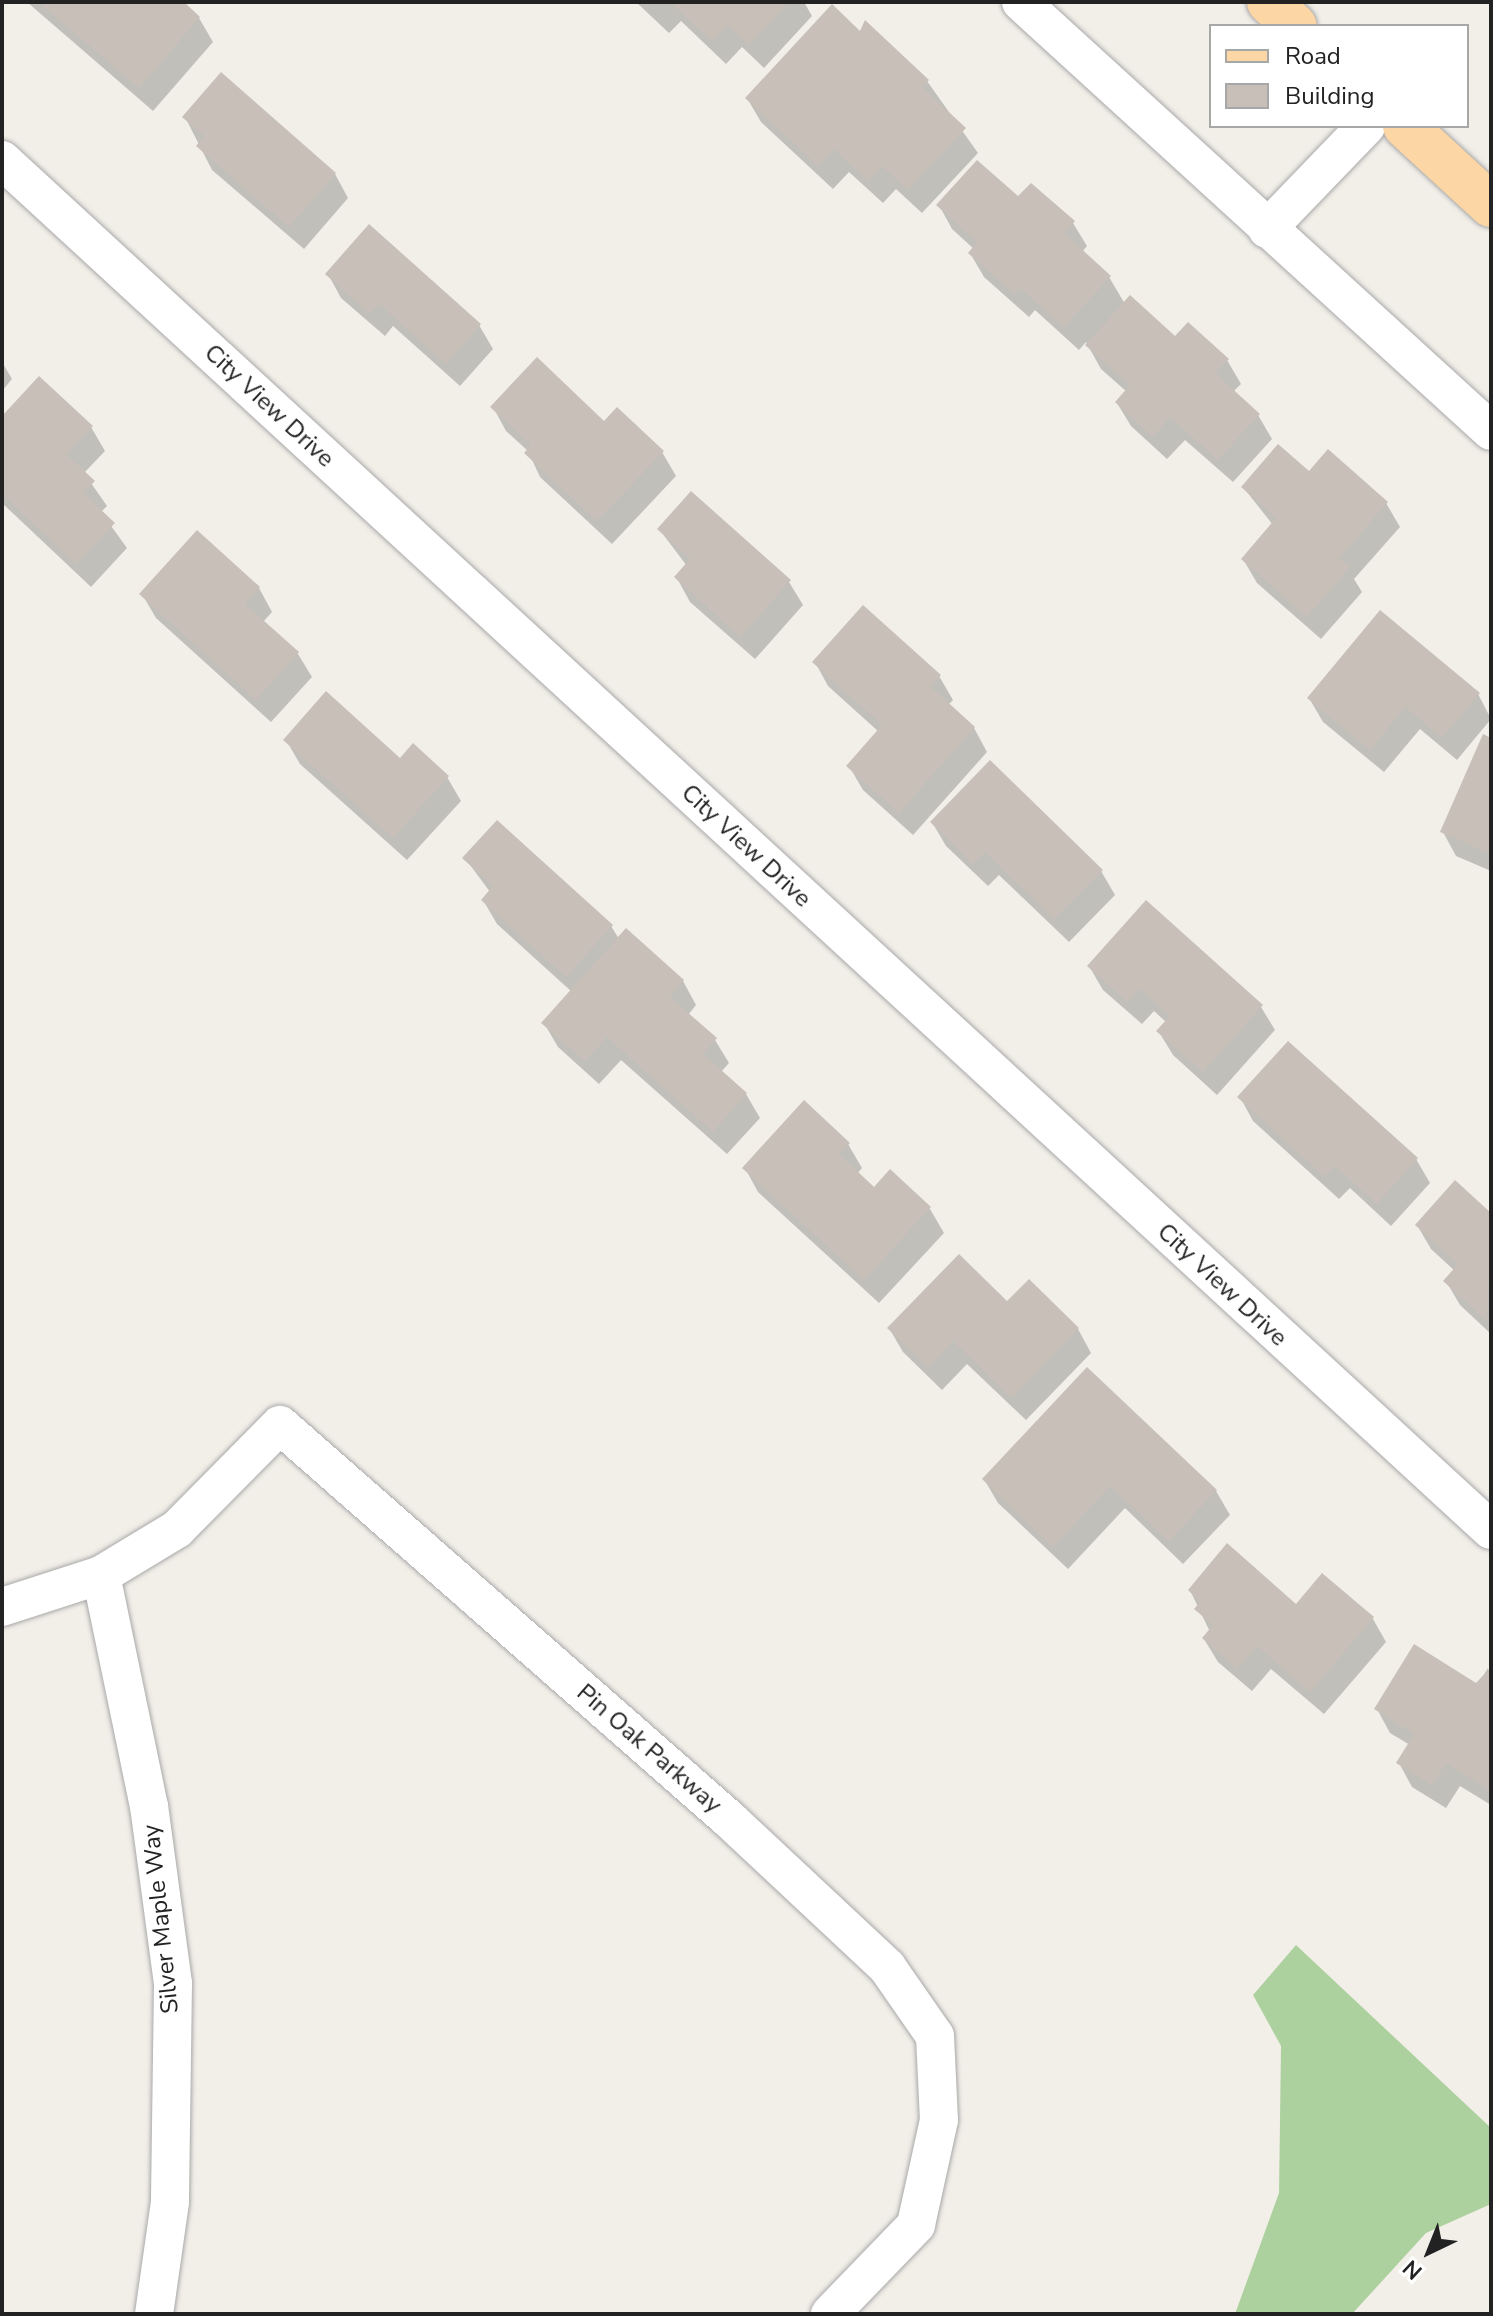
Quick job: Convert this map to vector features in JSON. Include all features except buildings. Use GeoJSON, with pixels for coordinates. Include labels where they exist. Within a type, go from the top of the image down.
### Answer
{"type":"FeatureCollection","features":[{"type":"Feature","properties":{"kind":"main road"},"geometry":{"type":"LineString","coordinates":[[1269,2],[1293,24]]}},
{"type":"Feature","properties":{"kind":"main road"},"geometry":{"type":"LineString","coordinates":[[1407,128],[1491,205]]}},
{"type":"Feature","properties":{"kind":"street"},"geometry":{"type":"LineString","coordinates":[[1021,2],[1491,431]]}},
{"type":"Feature","properties":{"kind":"street"},"geometry":{"type":"LineString","coordinates":[[1267,229],[1364,128]]}},
{"type":"Feature","properties":{"kind":"street","name":"City View Drive"},"geometry":{"type":"LineString","coordinates":[[2,160],[1491,1530]]}},
{"type":"Feature","properties":{"kind":"street","name":"Pin Oak Parkway"},"geometry":{"type":"LineString","coordinates":[[101,1575],[177,1529],[280,1425],[730,1820],[887,1967],[935,2036],[939,2120],[916,2225],[830,2314]]}},
{"type":"Feature","properties":{"kind":"street"},"geometry":{"type":"LineString","coordinates":[[2,1607],[101,1575]]}},
{"type":"Feature","properties":{"kind":"street","name":"Silver Maple Way"},"geometry":{"type":"LineString","coordinates":[[101,1575],[149,1806],[173,1983],[170,2202],[154,2314]]}},
{"type":"Feature","properties":{"kind":"green space"},"geometry":{"type":"Polygon","coordinates":[[[1296,1945],[1491,2128],[1491,2204],[1426,2233],[1352,2314],[1235,2314],[1279,2193],[1281,2046],[1253,1995],[1296,1945]]]}}]}
